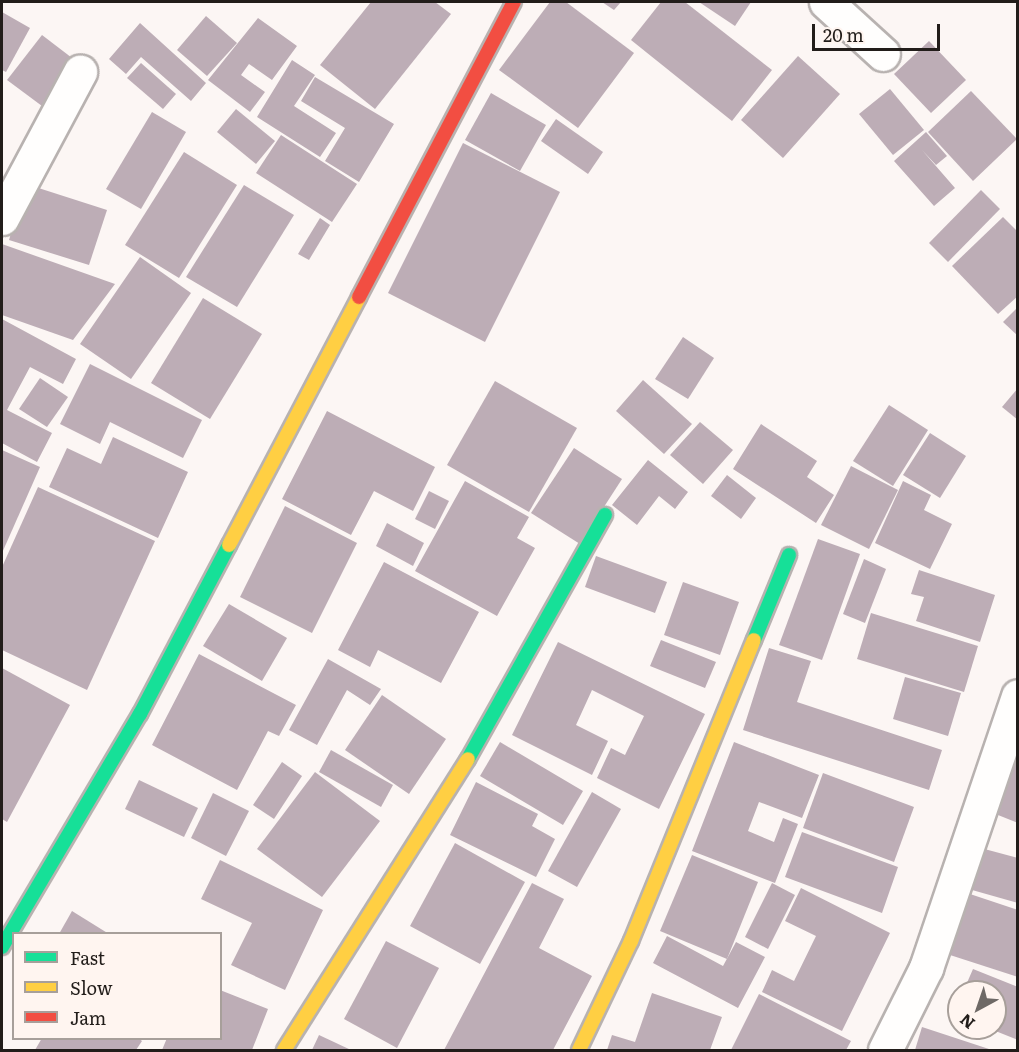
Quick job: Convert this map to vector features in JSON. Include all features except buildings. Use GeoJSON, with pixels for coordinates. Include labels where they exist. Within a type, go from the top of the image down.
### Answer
{"type":"FeatureCollection","features":[{"type":"Feature","properties":{"kind":"street"},"geometry":{"type":"LineString","coordinates":[[2,947],[140,714],[514,2]]}},
{"type":"Feature","properties":{"kind":"street"},"geometry":{"type":"LineString","coordinates":[[826,2],[883,54]]}},
{"type":"Feature","properties":{"kind":"street"},"geometry":{"type":"LineString","coordinates":[[2,218],[80,72]]}},
{"type":"Feature","properties":{"kind":"street"},"geometry":{"type":"LineString","coordinates":[[284,1050],[463,768],[605,515]]}},
{"type":"Feature","properties":{"kind":"street"},"geometry":{"type":"LineString","coordinates":[[579,1050],[635,930],[789,555]]}},
{"type":"Feature","properties":{"kind":"street"},"geometry":{"type":"LineString","coordinates":[[885,1050],[926,968],[1017,696]]}},
{"type":"Feature","properties":{"kind":"traffic: fast"},"geometry":{"type":"LineString","coordinates":[[468,759],[605,515]]}},
{"type":"Feature","properties":{"kind":"traffic: fast"},"geometry":{"type":"LineString","coordinates":[[2,947],[140,714],[229,545]]}},
{"type":"Feature","properties":{"kind":"traffic: fast"},"geometry":{"type":"LineString","coordinates":[[754,640],[789,555]]}},
{"type":"Feature","properties":{"kind":"traffic: slow"},"geometry":{"type":"LineString","coordinates":[[229,545],[359,297]]}},
{"type":"Feature","properties":{"kind":"traffic: slow"},"geometry":{"type":"LineString","coordinates":[[579,1050],[631,941],[754,640]]}},
{"type":"Feature","properties":{"kind":"traffic: slow"},"geometry":{"type":"LineString","coordinates":[[284,1050],[468,759]]}},
{"type":"Feature","properties":{"kind":"traffic: jam"},"geometry":{"type":"LineString","coordinates":[[359,297],[514,2]]}}]}
